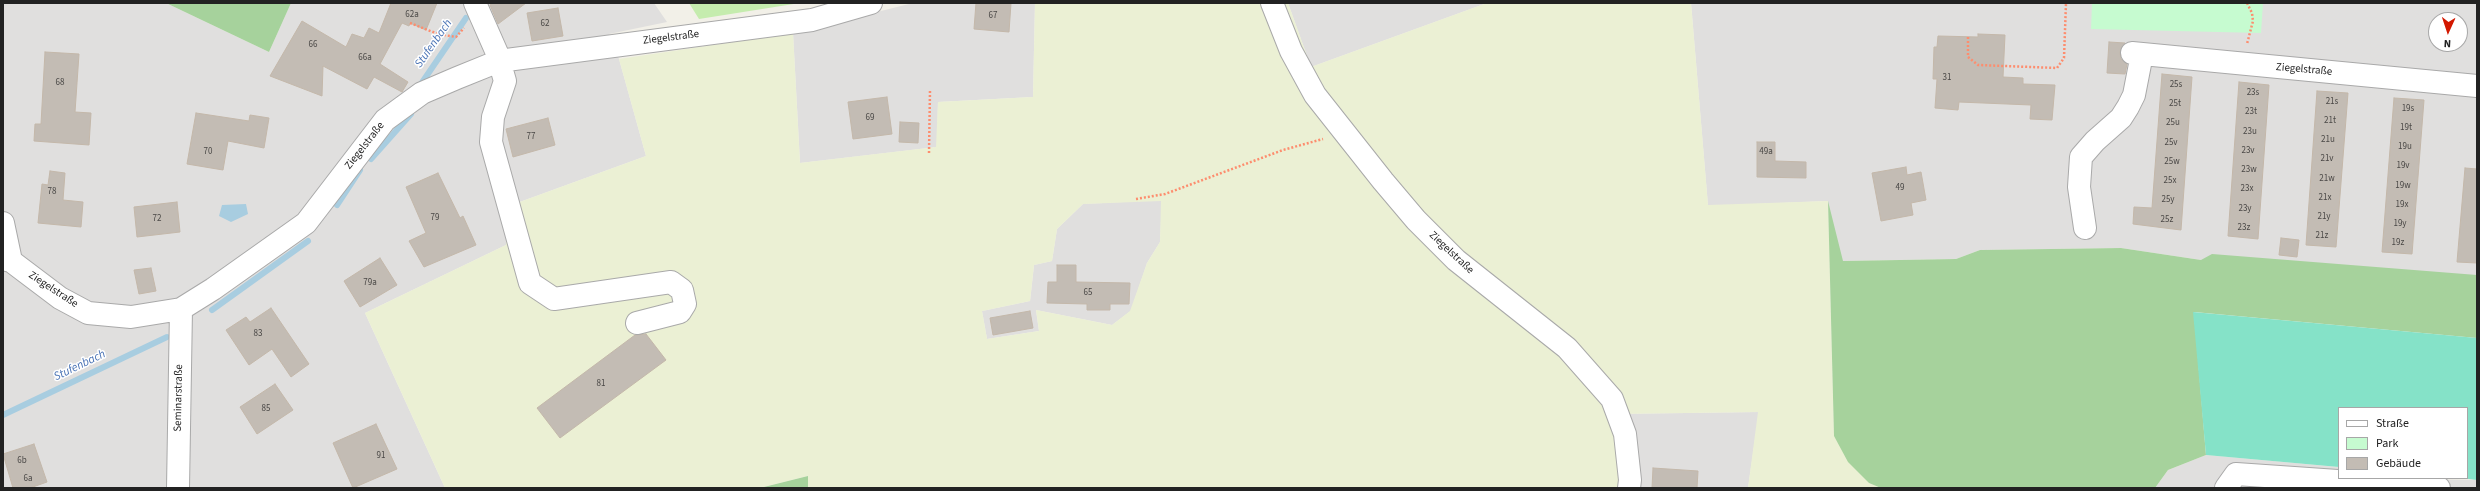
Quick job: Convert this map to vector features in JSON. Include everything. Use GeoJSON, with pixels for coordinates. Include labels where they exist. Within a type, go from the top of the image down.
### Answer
{"type":"FeatureCollection","features":[{"type":"Feature","properties":{"kind":"street"},"geometry":{"type":"LineString","coordinates":[[475,3],[499,60],[505,81],[493,117],[491,142],[530,283],[554,299],[671,282],[682,290],[685,304],[680,312],[637,323]]}},
{"type":"Feature","properties":{"kind":"street","name":"Ziegelstraße"},"geometry":{"type":"LineString","coordinates":[[7,260],[60,298],[88,313],[131,318],[181,308],[213,289],[306,223],[385,120],[422,93],[499,60],[812,20],[872,3]]}},
{"type":"Feature","properties":{"kind":"street","name":"Ziegelstraße"},"geometry":{"type":"LineString","coordinates":[[1272,3],[1291,51],[1315,95],[1416,220],[1456,260],[1567,348],[1612,399],[1625,434],[1630,480],[1629,488]]}},
{"type":"Feature","properties":{"kind":"street","name":"Ziegelstraße"},"geometry":{"type":"LineString","coordinates":[[2085,228],[2079,186],[2081,157],[2095,140],[2121,118],[2128,107],[2134,95],[2137,54],[2477,86]]}},
{"type":"Feature","properties":{"kind":"street"},"geometry":{"type":"LineString","coordinates":[[3,223],[7,260]]}},
{"type":"Feature","properties":{"kind":"street","name":"Seminarstraße"},"geometry":{"type":"LineString","coordinates":[[178,488],[181,308]]}},
{"type":"Feature","properties":{"kind":"street"},"geometry":{"type":"LineString","coordinates":[[2226,488],[2236,474],[2439,488]]}},
{"type":"Feature","properties":{"kind":"path"},"geometry":{"type":"LineString","coordinates":[[1968,37],[1968,57],[1978,64],[2057,68],[2064,58],[2066,3]]}},
{"type":"Feature","properties":{"kind":"path"},"geometry":{"type":"LineString","coordinates":[[2247,3],[2252,13],[2252,26]]}},
{"type":"Feature","properties":{"kind":"path"},"geometry":{"type":"LineString","coordinates":[[410,23],[456,37]]}},
{"type":"Feature","properties":{"kind":"path"},"geometry":{"type":"LineString","coordinates":[[929,153],[930,90]]}},
{"type":"Feature","properties":{"kind":"path"},"geometry":{"type":"LineString","coordinates":[[1136,199],[1164,194],[1283,150],[1317,139],[1329,138]]}},
{"type":"Feature","properties":{"kind":"shaded area"},"geometry":{"type":"Polygon","coordinates":[[[3,3],[166,3],[269,52],[291,3],[654,3],[667,22],[609,34],[619,59],[646,156],[506,207],[506,245],[365,313],[445,488],[3,488],[3,3]]]}},
{"type":"Feature","properties":{"kind":"shaded area"},"geometry":{"type":"Polygon","coordinates":[[[913,3],[1035,3],[1033,97],[938,102],[937,147],[800,163],[793,33],[913,3]]]}},
{"type":"Feature","properties":{"kind":"shaded area"},"geometry":{"type":"Polygon","coordinates":[[[1288,3],[1487,3],[1311,67],[1288,3]]]}},
{"type":"Feature","properties":{"kind":"shaded area"},"geometry":{"type":"Polygon","coordinates":[[[1691,3],[2477,3],[2477,338],[2201,260],[2121,248],[1980,250],[1956,259],[1842,261],[1827,201],[1708,206],[1691,3]]]}},
{"type":"Feature","properties":{"kind":"shaded area"},"geometry":{"type":"Polygon","coordinates":[[[1162,200],[1160,242],[1147,263],[1131,311],[1112,325],[1036,310],[1039,331],[987,339],[982,311],[1030,301],[1034,265],[1052,261],[1057,229],[1083,204],[1162,200]]]}},
{"type":"Feature","properties":{"kind":"shaded area"},"geometry":{"type":"Polygon","coordinates":[[[1759,412],[1748,488],[1620,488],[1611,414],[1759,412]]]}},
{"type":"Feature","properties":{"kind":"shaded area"},"geometry":{"type":"Polygon","coordinates":[[[2206,455],[2338,467],[2338,479],[2477,480],[2477,488],[2155,488],[2168,470],[2206,455]]]}},
{"type":"Feature","properties":{"kind":"green space"},"geometry":{"type":"Polygon","coordinates":[[[166,3],[291,3],[269,52],[166,3]]]}},
{"type":"Feature","properties":{"kind":"green space"},"geometry":{"type":"Polygon","coordinates":[[[689,3],[800,3],[699,19],[689,3]]]}},
{"type":"Feature","properties":{"kind":"green space"},"geometry":{"type":"Polygon","coordinates":[[[1035,3],[1288,3],[1311,67],[1487,3],[1691,3],[1708,205],[1828,201],[1834,436],[1869,483],[1881,488],[1748,488],[1758,412],[1612,414],[1618,434],[1620,488],[808,488],[808,476],[760,488],[445,488],[365,313],[506,245],[506,207],[646,156],[619,59],[793,33],[800,163],[936,147],[938,102],[1033,97],[1035,3]],[[1161,201],[1083,204],[1057,229],[1052,261],[1034,265],[1030,301],[982,311],[987,339],[1039,331],[1036,310],[1112,325],[1130,311],[1147,263],[1160,242],[1161,201]]]}},
{"type":"Feature","properties":{"kind":"green space"},"geometry":{"type":"Polygon","coordinates":[[[2092,3],[2263,3],[2261,33],[2091,29],[2092,3]]]}},
{"type":"Feature","properties":{"kind":"green space"},"geometry":{"type":"Polygon","coordinates":[[[1828,201],[1843,261],[1956,259],[1980,250],[2121,248],[2201,260],[2212,254],[2477,275],[2477,338],[2194,312],[2206,455],[2168,470],[2155,488],[1881,488],[1869,483],[1848,462],[1834,436],[1828,201]]]}},
{"type":"Feature","properties":{"kind":"green space"},"geometry":{"type":"Polygon","coordinates":[[[2193,312],[2477,338],[2477,480],[2468,479],[2468,407],[2338,407],[2338,467],[2206,455],[2193,312]]]}},
{"type":"Feature","properties":{"kind":"green space"},"geometry":{"type":"Polygon","coordinates":[[[808,476],[808,488],[760,488],[808,476]]]}},
{"type":"Feature","properties":{"kind":"water"},"geometry":{"type":"Polygon","coordinates":[[[246,204],[248,214],[231,222],[219,216],[222,205],[246,204]]]}},
{"type":"Feature","properties":{"kind":"building"},"geometry":{"type":"Polygon","coordinates":[[[391,3],[437,3],[426,30],[410,23],[409,26],[402,23],[380,64],[408,82],[402,92],[374,77],[367,89],[323,66],[322,96],[270,76],[302,21],[346,47],[352,34],[364,38],[369,28],[379,33],[391,3]]]}},
{"type":"Feature","properties":{"kind":"building"},"geometry":{"type":"Polygon","coordinates":[[[493,3],[526,3],[498,24],[490,5],[493,3]]]}},
{"type":"Feature","properties":{"kind":"building"},"geometry":{"type":"Polygon","coordinates":[[[976,3],[1011,3],[1009,32],[974,29],[976,3]]]}},
{"type":"Feature","properties":{"kind":"building"},"geometry":{"type":"Polygon","coordinates":[[[558,8],[563,36],[532,41],[527,13],[558,8]]]}},
{"type":"Feature","properties":{"kind":"building"},"geometry":{"type":"Polygon","coordinates":[[[1978,34],[2005,35],[2003,77],[2023,78],[2023,84],[2055,85],[2052,120],[2030,119],[2031,105],[1959,102],[1958,110],[1935,108],[1937,79],[1933,79],[1934,47],[1937,47],[1938,36],[1978,37],[1978,34]]]}},
{"type":"Feature","properties":{"kind":"building"},"geometry":{"type":"Polygon","coordinates":[[[2109,42],[2125,43],[2120,52],[2121,59],[2127,64],[2125,74],[2107,73],[2109,42]]]}},
{"type":"Feature","properties":{"kind":"building"},"geometry":{"type":"Polygon","coordinates":[[[45,52],[79,54],[75,112],[91,113],[89,145],[34,141],[35,124],[41,124],[45,52]]]}},
{"type":"Feature","properties":{"kind":"building"},"geometry":{"type":"Polygon","coordinates":[[[2162,74],[2192,77],[2181,230],[2133,224],[2134,207],[2152,208],[2162,74]]]}},
{"type":"Feature","properties":{"kind":"building"},"geometry":{"type":"Polygon","coordinates":[[[2239,82],[2269,85],[2258,239],[2228,236],[2239,82]]]}},
{"type":"Feature","properties":{"kind":"building"},"geometry":{"type":"Polygon","coordinates":[[[2317,91],[2348,93],[2336,247],[2306,245],[2317,91]]]}},
{"type":"Feature","properties":{"kind":"building"},"geometry":{"type":"Polygon","coordinates":[[[887,97],[892,134],[853,139],[848,102],[887,97]]]}},
{"type":"Feature","properties":{"kind":"building"},"geometry":{"type":"Polygon","coordinates":[[[2394,98],[2424,100],[2412,254],[2382,252],[2394,98]]]}},
{"type":"Feature","properties":{"kind":"building"},"geometry":{"type":"Polygon","coordinates":[[[196,113],[249,121],[250,115],[269,118],[264,148],[228,141],[223,170],[187,164],[196,113]]]}},
{"type":"Feature","properties":{"kind":"building"},"geometry":{"type":"Polygon","coordinates":[[[548,118],[555,145],[513,157],[506,129],[548,118]]]}},
{"type":"Feature","properties":{"kind":"building"},"geometry":{"type":"Polygon","coordinates":[[[900,122],[919,123],[918,143],[899,142],[900,122]]]}},
{"type":"Feature","properties":{"kind":"building"},"geometry":{"type":"Polygon","coordinates":[[[1757,142],[1775,142],[1775,161],[1806,162],[1806,178],[1757,177],[1757,142]]]}},
{"type":"Feature","properties":{"kind":"building"},"geometry":{"type":"Polygon","coordinates":[[[1906,167],[1907,175],[1921,172],[1926,200],[1911,203],[1913,215],[1881,221],[1872,173],[1906,167]]]}},
{"type":"Feature","properties":{"kind":"building"},"geometry":{"type":"Polygon","coordinates":[[[2465,168],[2477,169],[2477,263],[2457,262],[2465,168]]]}},
{"type":"Feature","properties":{"kind":"building"},"geometry":{"type":"Polygon","coordinates":[[[50,171],[65,173],[63,200],[83,202],[81,227],[38,223],[42,184],[48,185],[50,171]]]}},
{"type":"Feature","properties":{"kind":"building"},"geometry":{"type":"Polygon","coordinates":[[[438,173],[460,218],[463,216],[476,245],[424,267],[409,241],[426,233],[406,187],[438,173]]]}},
{"type":"Feature","properties":{"kind":"building"},"geometry":{"type":"Polygon","coordinates":[[[177,202],[180,232],[137,237],[134,207],[177,202]]]}},
{"type":"Feature","properties":{"kind":"building"},"geometry":{"type":"Polygon","coordinates":[[[2281,238],[2299,240],[2297,257],[2279,255],[2281,238]]]}},
{"type":"Feature","properties":{"kind":"building"},"geometry":{"type":"Polygon","coordinates":[[[380,258],[397,285],[360,307],[344,281],[380,258]]]}},
{"type":"Feature","properties":{"kind":"building"},"geometry":{"type":"Polygon","coordinates":[[[1057,265],[1076,265],[1076,282],[1130,283],[1129,304],[1110,304],[1110,310],[1087,310],[1087,304],[1047,303],[1048,282],[1057,282],[1057,265]]]}},
{"type":"Feature","properties":{"kind":"building"},"geometry":{"type":"Polygon","coordinates":[[[151,268],[156,291],[139,294],[134,270],[151,268]]]}},
{"type":"Feature","properties":{"kind":"building"},"geometry":{"type":"Polygon","coordinates":[[[271,308],[309,364],[291,377],[272,349],[249,365],[226,330],[246,317],[250,322],[271,308]]]}},
{"type":"Feature","properties":{"kind":"building"},"geometry":{"type":"Polygon","coordinates":[[[1030,311],[1033,328],[993,335],[990,318],[1030,311]]]}},
{"type":"Feature","properties":{"kind":"building"},"geometry":{"type":"Polygon","coordinates":[[[646,334],[666,360],[560,438],[537,408],[635,335],[646,334]]]}},
{"type":"Feature","properties":{"kind":"building"},"geometry":{"type":"Polygon","coordinates":[[[275,384],[293,410],[257,434],[240,407],[275,384]]]}},
{"type":"Feature","properties":{"kind":"building"},"geometry":{"type":"Polygon","coordinates":[[[376,424],[397,469],[353,488],[333,443],[376,424]]]}},
{"type":"Feature","properties":{"kind":"building"},"geometry":{"type":"Polygon","coordinates":[[[34,444],[47,482],[30,488],[13,488],[3,454],[34,444]]]}},
{"type":"Feature","properties":{"kind":"building"},"geometry":{"type":"Polygon","coordinates":[[[1653,468],[1698,471],[1697,488],[1652,488],[1653,468]]]}},
{"type":"Feature","properties":{"kind":"waterway","name":"Stufenbach"},"geometry":{"type":"LineString","coordinates":[[421,84],[466,18]]}},
{"type":"Feature","properties":{"kind":"waterway","name":"Stufenbach"},"geometry":{"type":"LineString","coordinates":[[371,159],[411,114]]}},
{"type":"Feature","properties":{"kind":"waterway","name":"Stufenbach"},"geometry":{"type":"LineString","coordinates":[[337,205],[360,170]]}},
{"type":"Feature","properties":{"kind":"waterway","name":"Stufenbach"},"geometry":{"type":"LineString","coordinates":[[212,310],[308,241]]}},
{"type":"Feature","properties":{"kind":"waterway","name":"Stufenbach"},"geometry":{"type":"LineString","coordinates":[[3,415],[167,337]]}}]}
